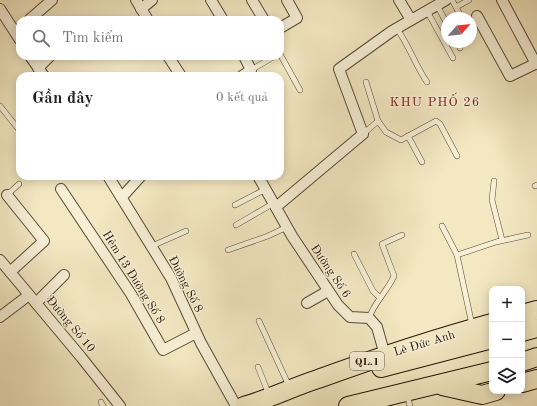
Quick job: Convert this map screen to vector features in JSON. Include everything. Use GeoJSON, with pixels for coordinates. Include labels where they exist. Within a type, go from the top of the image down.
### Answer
{"type":"FeatureCollection","features":[{"type":"Feature","properties":{"kind":"highway"},"geometry":{"type":"LineString","coordinates":[[525,313],[537,310]]}},
{"type":"Feature","properties":{"kind":"highway","name":"Lê Đức Anh"},"geometry":{"type":"LineString","coordinates":[[244,406],[269,403],[292,393],[472,328],[489,324]]}},
{"type":"Feature","properties":{"kind":"highway"},"geometry":{"type":"LineString","coordinates":[[525,331],[537,328]]}},
{"type":"Feature","properties":{"kind":"highway","name":"Lê Đức Anh"},"geometry":{"type":"LineString","coordinates":[[386,360],[489,341]]}},
{"type":"Feature","properties":{"kind":"highway"},"geometry":{"type":"LineString","coordinates":[[525,361],[537,358]]}},
{"type":"Feature","properties":{"kind":"highway"},"geometry":{"type":"LineString","coordinates":[[348,406],[408,399],[435,385],[489,372]]}},
{"type":"Feature","properties":{"kind":"highway"},"geometry":{"type":"LineString","coordinates":[[525,383],[537,379]]}},
{"type":"Feature","properties":{"kind":"highway"},"geometry":{"type":"LineString","coordinates":[[435,385],[482,395],[489,393]]}},
{"type":"Feature","properties":{"kind":"street"},"geometry":{"type":"LineString","coordinates":[[34,16],[52,0]]}},
{"type":"Feature","properties":{"kind":"street"},"geometry":{"type":"LineString","coordinates":[[146,16],[139,4],[152,0]]}},
{"type":"Feature","properties":{"kind":"street"},"geometry":{"type":"LineString","coordinates":[[211,0],[221,16]]}},
{"type":"Feature","properties":{"kind":"street"},"geometry":{"type":"LineString","coordinates":[[252,0],[262,16]]}},
{"type":"Feature","properties":{"kind":"street"},"geometry":{"type":"LineString","coordinates":[[284,26],[297,18],[287,0]]}},
{"type":"Feature","properties":{"kind":"street"},"geometry":{"type":"LineString","coordinates":[[399,0],[411,20]]}},
{"type":"Feature","properties":{"kind":"street"},"geometry":{"type":"LineString","coordinates":[[275,205],[363,134],[339,69],[397,29],[446,0]]}},
{"type":"Feature","properties":{"kind":"street"},"geometry":{"type":"LineString","coordinates":[[477,16],[510,76],[536,63],[502,0]]}},
{"type":"Feature","properties":{"kind":"street"},"geometry":{"type":"LineString","coordinates":[[0,9],[16,30]]}},
{"type":"Feature","properties":{"kind":"street"},"geometry":{"type":"LineString","coordinates":[[33,60],[41,72]]}},
{"type":"Feature","properties":{"kind":"street"},"geometry":{"type":"LineString","coordinates":[[38,68],[46,60]]}},
{"type":"Feature","properties":{"kind":"street"},"geometry":{"type":"LineString","coordinates":[[171,60],[178,72]]}},
{"type":"Feature","properties":{"kind":"street"},"geometry":{"type":"LineString","coordinates":[[245,60],[247,72]]}},
{"type":"Feature","properties":{"kind":"street","name":"Đường Số 8"},"geometry":{"type":"LineString","coordinates":[[111,180],[171,278],[196,333],[236,406]]}},
{"type":"Feature","properties":{"kind":"street"},"geometry":{"type":"LineString","coordinates":[[122,197],[137,180]]}},
{"type":"Feature","properties":{"kind":"street","name":"Đường Số 6"},"geometry":{"type":"LineString","coordinates":[[260,180],[287,227],[338,305],[350,317],[369,318]]}},
{"type":"Feature","properties":{"kind":"street","name":"Hẻm 13 Đường Số 8"},"geometry":{"type":"LineString","coordinates":[[61,189],[131,294],[163,350],[196,333]]}},
{"type":"Feature","properties":{"kind":"street"},"geometry":{"type":"LineString","coordinates":[[7,195],[44,241],[10,272]]}},
{"type":"Feature","properties":{"kind":"street","name":"Đường Số 10"},"geometry":{"type":"LineString","coordinates":[[0,260],[82,357],[120,406]]}},
{"type":"Feature","properties":{"kind":"street"},"geometry":{"type":"LineString","coordinates":[[0,317],[32,299],[64,275]]}},
{"type":"Feature","properties":{"kind":"street"},"geometry":{"type":"LineString","coordinates":[[306,303],[328,291]]}},
{"type":"Feature","properties":{"kind":"street"},"geometry":{"type":"LineString","coordinates":[[369,318],[377,327],[386,360]]}},
{"type":"Feature","properties":{"kind":"lane"},"geometry":{"type":"LineString","coordinates":[[452,0],[459,12]]}},
{"type":"Feature","properties":{"kind":"lane"},"geometry":{"type":"LineString","coordinates":[[456,7],[469,0]]}},
{"type":"Feature","properties":{"kind":"lane"},"geometry":{"type":"LineString","coordinates":[[436,5],[441,14]]}},
{"type":"Feature","properties":{"kind":"lane"},"geometry":{"type":"LineString","coordinates":[[427,11],[453,58]]}},
{"type":"Feature","properties":{"kind":"lane"},"geometry":{"type":"LineString","coordinates":[[397,29],[406,40],[427,82]]}},
{"type":"Feature","properties":{"kind":"lane"},"geometry":{"type":"LineString","coordinates":[[249,72],[268,60]]}},
{"type":"Feature","properties":{"kind":"lane"},"geometry":{"type":"LineString","coordinates":[[283,60],[300,90]]}},
{"type":"Feature","properties":{"kind":"lane"},"geometry":{"type":"LineString","coordinates":[[366,82],[378,121],[386,132],[401,140],[436,121],[440,124],[457,156]]}},
{"type":"Feature","properties":{"kind":"lane"},"geometry":{"type":"LineString","coordinates":[[0,106],[16,125]]}},
{"type":"Feature","properties":{"kind":"lane"},"geometry":{"type":"LineString","coordinates":[[363,134],[378,121]]}},
{"type":"Feature","properties":{"kind":"lane"},"geometry":{"type":"LineString","coordinates":[[408,136],[422,162]]}},
{"type":"Feature","properties":{"kind":"lane"},"geometry":{"type":"LineString","coordinates":[[494,181],[492,200],[502,240]]}},
{"type":"Feature","properties":{"kind":"lane"},"geometry":{"type":"LineString","coordinates":[[7,195],[18,184]]}},
{"type":"Feature","properties":{"kind":"lane"},"geometry":{"type":"LineString","coordinates":[[235,205],[266,189]]}},
{"type":"Feature","properties":{"kind":"lane"},"geometry":{"type":"LineString","coordinates":[[236,225],[275,205]]}},
{"type":"Feature","properties":{"kind":"lane"},"geometry":{"type":"LineString","coordinates":[[442,226],[457,255],[472,328]]}},
{"type":"Feature","properties":{"kind":"lane"},"geometry":{"type":"LineString","coordinates":[[228,250],[268,236],[287,227]]}},
{"type":"Feature","properties":{"kind":"lane"},"geometry":{"type":"LineString","coordinates":[[152,246],[186,231]]}},
{"type":"Feature","properties":{"kind":"lane"},"geometry":{"type":"LineString","coordinates":[[369,318],[374,305],[390,286],[394,276],[382,244],[402,235]]}},
{"type":"Feature","properties":{"kind":"lane"},"geometry":{"type":"LineString","coordinates":[[457,255],[502,240],[528,235]]}},
{"type":"Feature","properties":{"kind":"lane"},"geometry":{"type":"LineString","coordinates":[[354,254],[372,291],[380,298]]}},
{"type":"Feature","properties":{"kind":"lane"},"geometry":{"type":"LineString","coordinates":[[259,321],[292,393]]}},
{"type":"Feature","properties":{"kind":"lane"},"geometry":{"type":"LineString","coordinates":[[258,366],[269,403]]}},
{"type":"Feature","properties":{"kind":"district","name":"KHU PHỐ 26"},"geometry":{"type":"Point","coordinates":[435,101]}}]}
